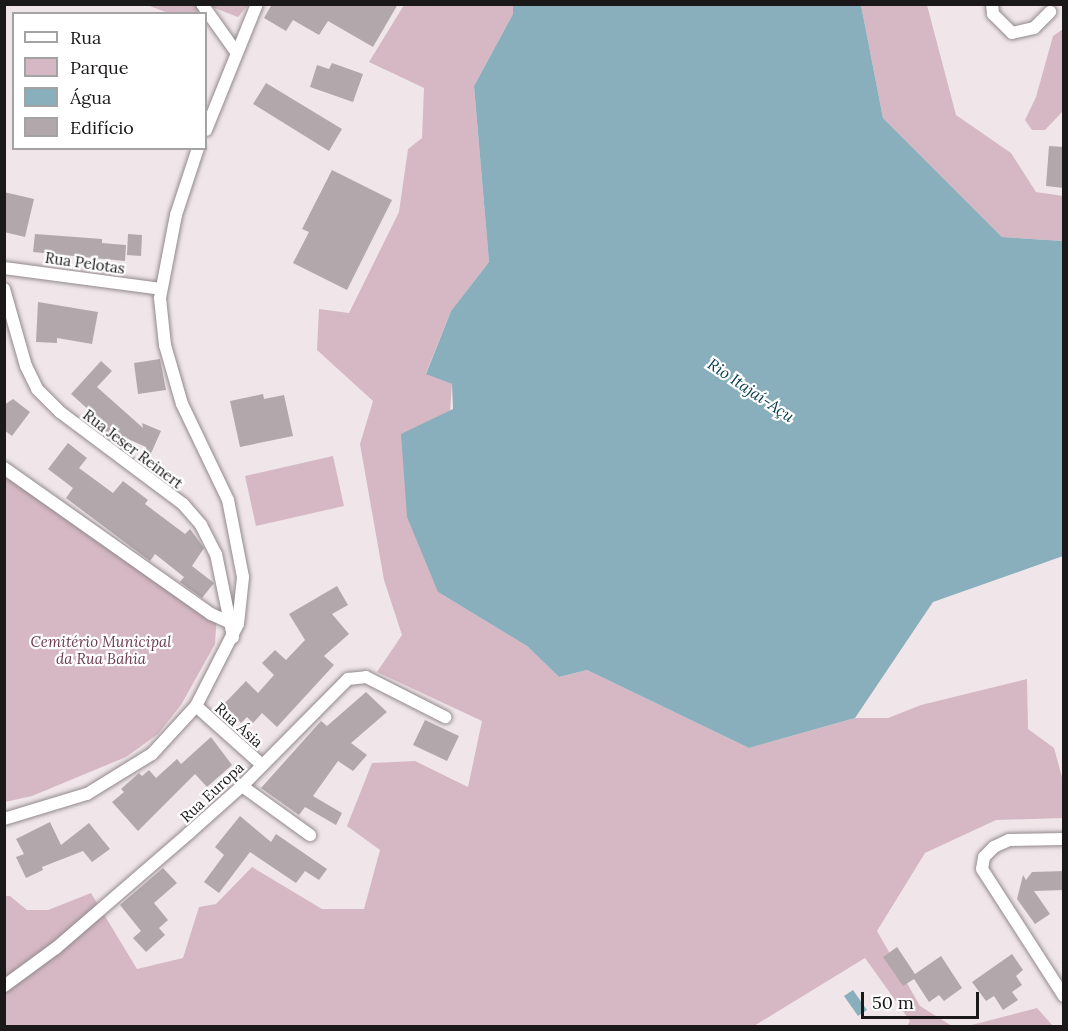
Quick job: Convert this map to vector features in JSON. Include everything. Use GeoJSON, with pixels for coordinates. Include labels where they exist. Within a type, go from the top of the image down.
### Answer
{"type":"FeatureCollection","features":[{"type":"Feature","properties":{"kind":"street"},"geometry":{"type":"LineString","coordinates":[[202,4],[236,52]]}},
{"type":"Feature","properties":{"kind":"street"},"geometry":{"type":"LineString","coordinates":[[207,127],[257,4]]}},
{"type":"Feature","properties":{"kind":"street"},"geometry":{"type":"LineString","coordinates":[[992,4],[993,14],[1012,33],[1034,28],[1050,12]]}},
{"type":"Feature","properties":{"kind":"street"},"geometry":{"type":"LineString","coordinates":[[4,819],[68,801],[111,782],[152,754],[196,706],[233,637],[243,594],[230,509],[182,404],[165,345],[161,289],[176,215],[197,150]]}},
{"type":"Feature","properties":{"kind":"street","name":"Rua Pelotas"},"geometry":{"type":"LineString","coordinates":[[4,268],[161,289]]}},
{"type":"Feature","properties":{"kind":"street","name":"Rua Jeser Reinert"},"geometry":{"type":"LineString","coordinates":[[4,289],[26,366],[37,389],[60,412],[183,504],[201,525],[216,554],[233,637]]}},
{"type":"Feature","properties":{"kind":"street"},"geometry":{"type":"LineString","coordinates":[[4,468],[211,614],[228,621]]}},
{"type":"Feature","properties":{"kind":"street","name":"Rua Europa"},"geometry":{"type":"LineString","coordinates":[[4,986],[56,948],[242,786],[348,679],[356,676],[392,688],[445,717]]}},
{"type":"Feature","properties":{"kind":"street","name":"Rua Ásia"},"geometry":{"type":"LineString","coordinates":[[196,706],[262,765]]}},
{"type":"Feature","properties":{"kind":"street"},"geometry":{"type":"LineString","coordinates":[[242,786],[310,835]]}},
{"type":"Feature","properties":{"kind":"street"},"geometry":{"type":"LineString","coordinates":[[1064,839],[1009,840],[993,847],[984,857],[982,868],[1064,996]]}},
{"type":"Feature","properties":{"kind":"green space"},"geometry":{"type":"Polygon","coordinates":[[[147,5],[207,5],[198,12],[165,12],[147,5]]]}},
{"type":"Feature","properties":{"kind":"green space"},"geometry":{"type":"Polygon","coordinates":[[[207,5],[248,5],[238,17],[207,5]]]}},
{"type":"Feature","properties":{"kind":"green space"},"geometry":{"type":"Polygon","coordinates":[[[404,5],[513,5],[513,14],[474,86],[489,262],[451,311],[426,373],[452,384],[438,592],[527,646],[559,677],[587,670],[749,748],[855,718],[888,718],[921,705],[1027,679],[1028,729],[1054,748],[1063,781],[1063,818],[996,820],[925,853],[877,931],[920,1006],[952,1026],[907,1026],[910,1021],[865,958],[754,1026],[5,1026],[5,896],[10,896],[27,910],[48,910],[91,893],[137,969],[183,958],[199,907],[216,904],[252,867],[322,909],[364,909],[380,850],[347,826],[372,763],[415,761],[468,787],[482,721],[377,672],[402,635],[384,580],[360,444],[373,401],[317,350],[319,309],[349,313],[399,212],[408,149],[422,138],[424,88],[369,62],[404,5]]]}},
{"type":"Feature","properties":{"kind":"green space"},"geometry":{"type":"Polygon","coordinates":[[[861,5],[927,5],[956,115],[1011,153],[1036,192],[1063,196],[1063,241],[1002,237],[883,118],[861,5]]]}},
{"type":"Feature","properties":{"kind":"green space"},"geometry":{"type":"Polygon","coordinates":[[[1063,29],[1063,111],[1045,130],[1032,130],[1025,120],[1036,97],[1053,36],[1063,29]]]}},
{"type":"Feature","properties":{"kind":"green space"},"geometry":{"type":"Polygon","coordinates":[[[333,456],[344,506],[256,526],[245,476],[333,456]]]}},
{"type":"Feature","properties":{"kind":"green space","name":"Cemitério Municipal da Rua Bahia"},"geometry":{"type":"Polygon","coordinates":[[[4,464],[217,612],[215,644],[181,705],[158,734],[126,757],[32,796],[5,802],[4,464]]]}},
{"type":"Feature","properties":{"kind":"green space"},"geometry":{"type":"Polygon","coordinates":[[[1037,1008],[1053,1026],[968,1026],[1037,1008]]]}},
{"type":"Feature","properties":{"kind":"water","name":"Rio Itajaí-Açu"},"geometry":{"type":"Polygon","coordinates":[[[513,5],[861,5],[883,118],[1002,237],[1063,241],[1063,556],[933,602],[855,718],[749,748],[587,670],[559,677],[527,646],[438,592],[407,517],[401,434],[453,409],[452,384],[426,374],[451,311],[489,262],[474,86],[513,14],[513,5]]]}},
{"type":"Feature","properties":{"kind":"water"},"geometry":{"type":"Polygon","coordinates":[[[853,990],[867,1010],[858,1016],[844,996],[853,990]]]}},
{"type":"Feature","properties":{"kind":"building"},"geometry":{"type":"Polygon","coordinates":[[[272,4],[398,4],[373,47],[328,21],[319,35],[293,20],[286,31],[264,18],[272,4]]]}},
{"type":"Feature","properties":{"kind":"building"},"geometry":{"type":"Polygon","coordinates":[[[332,63],[363,74],[353,102],[310,87],[317,65],[329,69],[332,63]]]}},
{"type":"Feature","properties":{"kind":"building"},"geometry":{"type":"Polygon","coordinates":[[[266,83],[342,129],[329,151],[253,104],[266,83]]]}},
{"type":"Feature","properties":{"kind":"building"},"geometry":{"type":"Polygon","coordinates":[[[1049,146],[1064,147],[1064,188],[1046,186],[1049,146]]]}},
{"type":"Feature","properties":{"kind":"building"},"geometry":{"type":"Polygon","coordinates":[[[332,170],[392,200],[347,290],[293,263],[309,232],[302,229],[332,170]]]}},
{"type":"Feature","properties":{"kind":"building"},"geometry":{"type":"Polygon","coordinates":[[[4,192],[34,199],[25,237],[4,232],[4,192]]]}},
{"type":"Feature","properties":{"kind":"building"},"geometry":{"type":"Polygon","coordinates":[[[35,234],[102,239],[102,243],[126,245],[125,261],[33,252],[35,234]]]}},
{"type":"Feature","properties":{"kind":"building"},"geometry":{"type":"Polygon","coordinates":[[[128,234],[142,235],[141,256],[127,255],[128,234]]]}},
{"type":"Feature","properties":{"kind":"building"},"geometry":{"type":"Polygon","coordinates":[[[38,302],[98,312],[92,344],[57,338],[57,343],[36,342],[38,302]]]}},
{"type":"Feature","properties":{"kind":"building"},"geometry":{"type":"Polygon","coordinates":[[[160,359],[166,390],[138,394],[134,363],[160,359]]]}},
{"type":"Feature","properties":{"kind":"building"},"geometry":{"type":"Polygon","coordinates":[[[101,361],[112,371],[97,387],[143,428],[142,423],[161,431],[148,460],[146,447],[128,439],[125,442],[110,430],[108,434],[97,425],[100,420],[71,394],[101,361]]]}},
{"type":"Feature","properties":{"kind":"building"},"geometry":{"type":"Polygon","coordinates":[[[263,394],[264,399],[284,395],[293,436],[240,447],[230,401],[263,394]]]}},
{"type":"Feature","properties":{"kind":"building"},"geometry":{"type":"Polygon","coordinates":[[[13,399],[30,412],[12,436],[4,430],[4,405],[13,399]]]}},
{"type":"Feature","properties":{"kind":"building"},"geometry":{"type":"Polygon","coordinates":[[[68,443],[87,458],[79,468],[113,493],[123,481],[148,500],[145,504],[185,534],[190,529],[204,548],[192,566],[214,583],[202,598],[180,582],[184,577],[155,554],[150,561],[66,498],[73,488],[48,469],[68,443]]]}},
{"type":"Feature","properties":{"kind":"building"},"geometry":{"type":"Polygon","coordinates":[[[337,586],[348,605],[332,614],[349,634],[324,656],[334,665],[277,727],[262,713],[253,723],[247,717],[241,723],[223,705],[246,681],[258,693],[274,675],[262,663],[275,650],[286,660],[305,640],[289,614],[337,586]]]}},
{"type":"Feature","properties":{"kind":"building"},"geometry":{"type":"Polygon","coordinates":[[[366,692],[387,712],[351,743],[367,755],[353,771],[338,761],[313,796],[342,813],[336,825],[305,807],[299,815],[261,788],[321,721],[327,726],[366,692]]]}},
{"type":"Feature","properties":{"kind":"building"},"geometry":{"type":"Polygon","coordinates":[[[425,720],[459,736],[447,761],[413,745],[425,720]]]}},
{"type":"Feature","properties":{"kind":"building"},"geometry":{"type":"Polygon","coordinates":[[[211,737],[232,765],[207,787],[195,774],[138,831],[112,802],[124,792],[121,789],[139,773],[142,776],[149,770],[156,778],[177,759],[181,764],[211,737]]]}},
{"type":"Feature","properties":{"kind":"building"},"geometry":{"type":"Polygon","coordinates":[[[240,816],[271,842],[276,834],[327,869],[319,880],[305,871],[296,883],[250,852],[219,893],[204,882],[224,855],[215,847],[240,816]]]}},
{"type":"Feature","properties":{"kind":"building"},"geometry":{"type":"Polygon","coordinates":[[[50,822],[61,845],[89,823],[110,849],[92,862],[83,851],[42,867],[43,870],[26,878],[16,857],[24,854],[16,839],[50,822]]]}},
{"type":"Feature","properties":{"kind":"building"},"geometry":{"type":"Polygon","coordinates":[[[163,868],[177,883],[154,903],[168,920],[159,928],[165,935],[146,952],[133,938],[141,931],[120,905],[163,868]]]}},
{"type":"Feature","properties":{"kind":"building"},"geometry":{"type":"Polygon","coordinates":[[[1064,871],[1064,890],[1034,891],[1050,914],[1035,924],[1017,899],[1023,875],[1026,880],[1032,872],[1064,871]]]}},
{"type":"Feature","properties":{"kind":"building"},"geometry":{"type":"Polygon","coordinates":[[[897,947],[915,974],[941,956],[962,988],[944,1001],[939,995],[929,1002],[914,979],[903,986],[883,957],[897,947]]]}},
{"type":"Feature","properties":{"kind":"building"},"geometry":{"type":"Polygon","coordinates":[[[1012,954],[1023,970],[1016,976],[1022,985],[1012,992],[1018,1000],[1003,1010],[994,996],[986,1001],[972,982],[1012,954]]]}}]}
